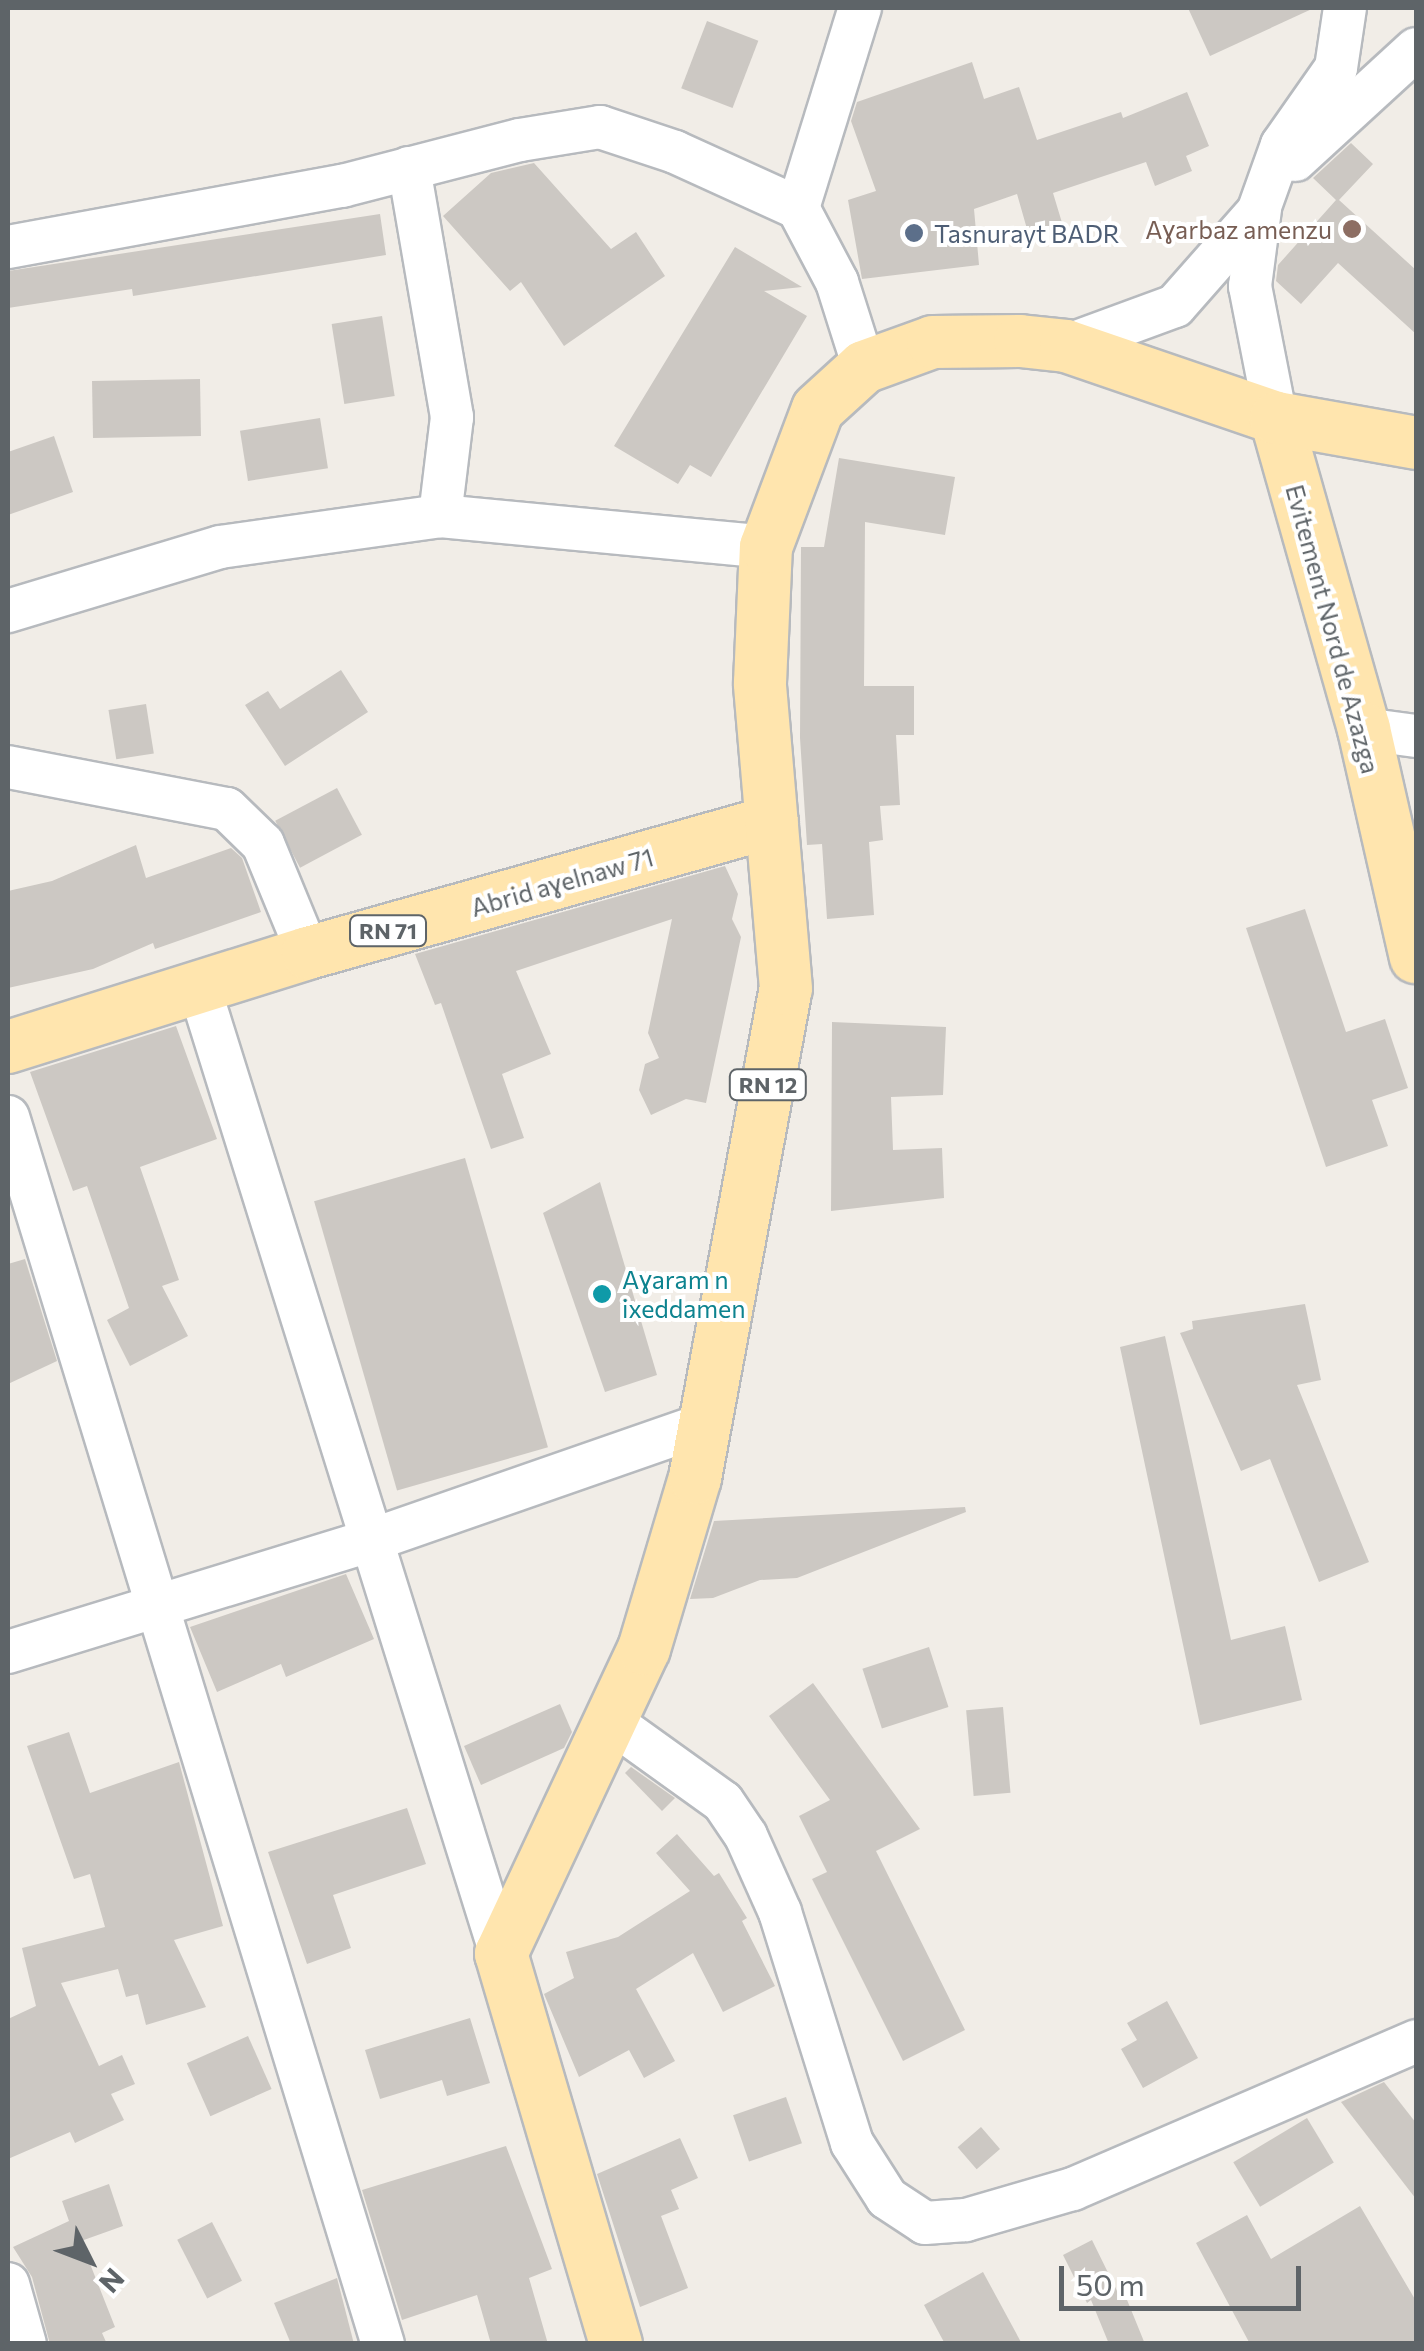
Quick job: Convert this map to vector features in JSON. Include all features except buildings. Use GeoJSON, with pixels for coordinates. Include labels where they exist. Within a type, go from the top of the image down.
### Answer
{"type":"FeatureCollection","features":[{"type":"Feature","properties":{"kind":"main road","name":"RN 12"},"geometry":{"type":"LineString","coordinates":[[501,1954],[644,1649],[695,1478],[786,989],[760,683],[766,547],[818,410],[864,367],[933,342],[1066,346],[1276,418],[1416,443]]}},
{"type":"Feature","properties":{"kind":"main road","name":"Evitement Nord de Azazga"},"geometry":{"type":"LineString","coordinates":[[1276,418],[1364,728],[1398,816],[1416,957]]}},
{"type":"Feature","properties":{"kind":"main road","name":"Abrid aɣelnaw 71"},"geometry":{"type":"LineString","coordinates":[[8,1047],[308,954],[772,822]]}},
{"type":"Feature","properties":{"kind":"main road"},"geometry":{"type":"LineString","coordinates":[[501,1954],[529,2068],[616,2344]]}},
{"type":"Feature","properties":{"kind":"street"},"geometry":{"type":"LineString","coordinates":[[798,208],[860,8]]}},
{"type":"Feature","properties":{"kind":"street"},"geometry":{"type":"LineString","coordinates":[[1276,418],[1250,286],[1258,212],[1282,145],[1336,68],[1345,8]]}},
{"type":"Feature","properties":{"kind":"street"},"geometry":{"type":"LineString","coordinates":[[1066,346],[1174,306],[1258,212],[1309,144],[1416,49]]}},
{"type":"Feature","properties":{"kind":"street"},"geometry":{"type":"LineString","coordinates":[[8,247],[600,127],[675,152],[798,208],[837,282],[864,367]]}},
{"type":"Feature","properties":{"kind":"street"},"geometry":{"type":"LineString","coordinates":[[409,168],[452,416],[440,516]]}},
{"type":"Feature","properties":{"kind":"street"},"geometry":{"type":"LineString","coordinates":[[8,611],[220,548],[440,516],[766,547]]}},
{"type":"Feature","properties":{"kind":"street"},"geometry":{"type":"LineString","coordinates":[[1364,728],[1416,736]]}},
{"type":"Feature","properties":{"kind":"street"},"geometry":{"type":"LineString","coordinates":[[8,766],[226,809],[263,844],[308,954]]}},
{"type":"Feature","properties":{"kind":"street"},"geometry":{"type":"LineString","coordinates":[[200,990],[501,1954]]}},
{"type":"Feature","properties":{"kind":"street"},"geometry":{"type":"LineString","coordinates":[[8,1117],[163,1608],[383,2344]]}},
{"type":"Feature","properties":{"kind":"street"},"geometry":{"type":"LineString","coordinates":[[8,1652],[163,1608],[370,1541],[702,1425]]}},
{"type":"Feature","properties":{"kind":"street"},"geometry":{"type":"LineString","coordinates":[[613,1722],[711,1792],[746,1836],[780,1912],[852,2143],[887,2198],[924,2223],[966,2220],[1073,2189],[1416,2040]]}},
{"type":"Feature","properties":{"kind":"street"},"geometry":{"type":"LineString","coordinates":[[8,2284],[26,2344]]}},
{"type":"Feature","properties":{"kind":"place","name":"Aɣarbaz amenzu"},"geometry":{"type":"Point","coordinates":[1352,229]}},
{"type":"Feature","properties":{"kind":"place","name":"Tasnurayt BADR"},"geometry":{"type":"Point","coordinates":[914,233]}},
{"type":"Feature","properties":{"kind":"place","name":"Aɣaram n ixeddamen"},"geometry":{"type":"Point","coordinates":[602,1294]}}]}
